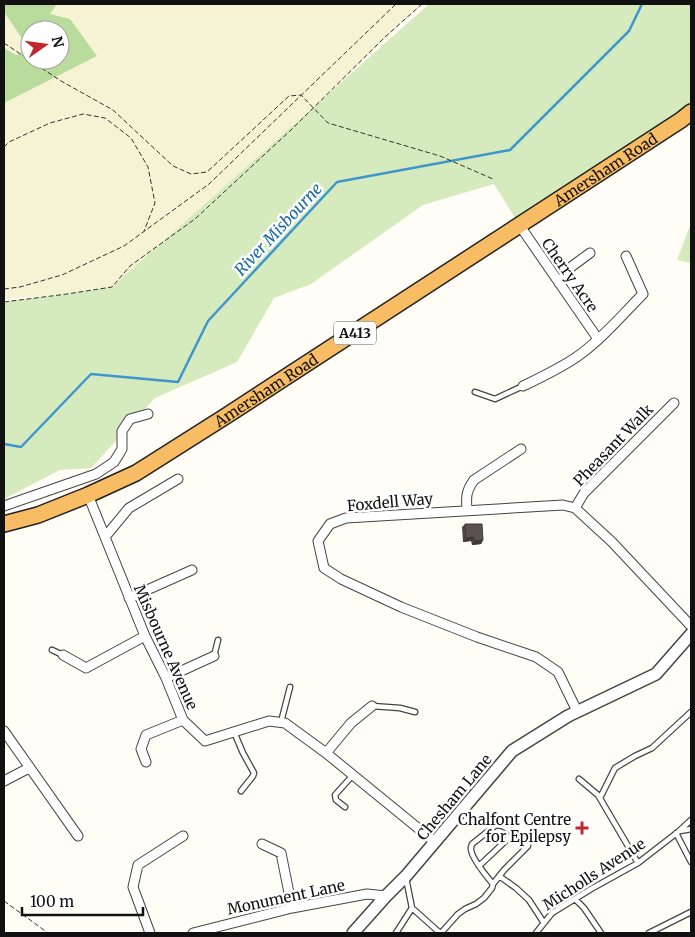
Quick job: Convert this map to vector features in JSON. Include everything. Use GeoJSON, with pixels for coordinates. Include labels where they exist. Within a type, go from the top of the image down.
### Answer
{"type":"FeatureCollection","features":[{"type":"Feature","properties":{"kind":"highway","name":"Amersham Road"},"geometry":{"type":"LineString","coordinates":[[4,524],[38,515],[136,473],[520,226],[691,112]]}},
{"type":"Feature","properties":{"kind":"street","name":"Cherry Acre"},"geometry":{"type":"LineString","coordinates":[[520,226],[598,339]]}},
{"type":"Feature","properties":{"kind":"street"},"geometry":{"type":"LineString","coordinates":[[559,282],[571,267],[590,253]]}},
{"type":"Feature","properties":{"kind":"street","name":"Cherry Acre"},"geometry":{"type":"LineString","coordinates":[[523,386],[578,356],[644,294],[626,256]]}},
{"type":"Feature","properties":{"kind":"street","name":"Pheasant Walk"},"geometry":{"type":"LineString","coordinates":[[575,508],[584,492],[674,403]]}},
{"type":"Feature","properties":{"kind":"street"},"geometry":{"type":"LineString","coordinates":[[4,506],[96,474],[114,462],[119,454],[122,449],[122,431],[130,419],[148,414]]}},
{"type":"Feature","properties":{"kind":"street"},"geometry":{"type":"LineString","coordinates":[[467,510],[466,496],[474,480],[521,449]]}},
{"type":"Feature","properties":{"kind":"street"},"geometry":{"type":"LineString","coordinates":[[105,538],[130,508],[178,479]]}},
{"type":"Feature","properties":{"kind":"street","name":"Misbourne Avenue"},"geometry":{"type":"LineString","coordinates":[[88,495],[145,636],[166,678],[183,720],[205,741],[269,721],[281,722]]}},
{"type":"Feature","properties":{"kind":"street","name":"Foxdell Way"},"geometry":{"type":"LineString","coordinates":[[575,508],[563,505],[346,518],[330,524],[318,540],[324,568],[341,579],[401,607],[477,637],[536,657],[558,672],[577,711]]}},
{"type":"Feature","properties":{"kind":"street"},"geometry":{"type":"LineString","coordinates":[[575,508],[612,542],[691,626]]}},
{"type":"Feature","properties":{"kind":"street"},"geometry":{"type":"LineString","coordinates":[[129,598],[192,570]]}},
{"type":"Feature","properties":{"kind":"street","name":"Chesham Lane"},"geometry":{"type":"LineString","coordinates":[[353,933],[406,876],[512,752],[577,711],[656,674],[691,634]]}},
{"type":"Feature","properties":{"kind":"street"},"geometry":{"type":"LineString","coordinates":[[63,656],[86,668],[145,636]]}},
{"type":"Feature","properties":{"kind":"street"},"geometry":{"type":"LineString","coordinates":[[166,678],[214,656]]}},
{"type":"Feature","properties":{"kind":"street"},"geometry":{"type":"LineString","coordinates":[[326,753],[351,723],[372,706]]}},
{"type":"Feature","properties":{"kind":"street"},"geometry":{"type":"LineString","coordinates":[[146,762],[141,748],[146,735],[183,720]]}},
{"type":"Feature","properties":{"kind":"street"},"geometry":{"type":"LineString","coordinates":[[281,722],[326,753],[435,842]]}},
{"type":"Feature","properties":{"kind":"street"},"geometry":{"type":"LineString","coordinates":[[4,731],[78,836]]}},
{"type":"Feature","properties":{"kind":"street"},"geometry":{"type":"LineString","coordinates":[[4,781],[29,768]]}},
{"type":"Feature","properties":{"kind":"street"},"geometry":{"type":"LineString","coordinates":[[150,933],[132,887],[138,865],[183,836]]}},
{"type":"Feature","properties":{"kind":"street"},"geometry":{"type":"LineString","coordinates":[[262,844],[281,853],[292,908]]}},
{"type":"Feature","properties":{"kind":"street","name":"Monument Lane"},"geometry":{"type":"LineString","coordinates":[[193,933],[292,908],[367,894],[386,896]]}},
{"type":"Feature","properties":{"kind":"lane"},"geometry":{"type":"LineString","coordinates":[[475,392],[495,399],[523,386]]}},
{"type":"Feature","properties":{"kind":"lane"},"geometry":{"type":"LineString","coordinates":[[214,656],[218,640]]}},
{"type":"Feature","properties":{"kind":"lane"},"geometry":{"type":"LineString","coordinates":[[52,650],[63,656]]}},
{"type":"Feature","properties":{"kind":"lane"},"geometry":{"type":"LineString","coordinates":[[281,722],[290,687]]}},
{"type":"Feature","properties":{"kind":"lane"},"geometry":{"type":"LineString","coordinates":[[372,706],[400,708],[415,712]]}},
{"type":"Feature","properties":{"kind":"lane"},"geometry":{"type":"LineString","coordinates":[[600,798],[615,768],[652,748],[691,712]]}},
{"type":"Feature","properties":{"kind":"lane"},"geometry":{"type":"LineString","coordinates":[[234,732],[254,773],[241,791]]}},
{"type":"Feature","properties":{"kind":"lane"},"geometry":{"type":"LineString","coordinates":[[345,808],[336,800],[335,795],[353,775]]}},
{"type":"Feature","properties":{"kind":"lane"},"geometry":{"type":"LineString","coordinates":[[579,778],[598,795],[638,863]]}},
{"type":"Feature","properties":{"kind":"lane","name":"Micholls Avenue"},"geometry":{"type":"LineString","coordinates":[[536,933],[552,913],[638,863],[691,820]]}},
{"type":"Feature","properties":{"kind":"lane"},"geometry":{"type":"LineString","coordinates":[[406,876],[412,908],[440,933],[465,908],[476,904],[484,898],[492,888],[499,876],[528,846],[528,840],[502,826],[496,825],[472,844],[470,848],[486,876],[494,884]]}},
{"type":"Feature","properties":{"kind":"lane"},"geometry":{"type":"LineString","coordinates":[[691,829],[677,832],[691,862]]}},
{"type":"Feature","properties":{"kind":"lane"},"geometry":{"type":"LineString","coordinates":[[480,866],[514,832]]}},
{"type":"Feature","properties":{"kind":"lane"},"geometry":{"type":"LineString","coordinates":[[499,876],[529,900],[544,923]]}},
{"type":"Feature","properties":{"kind":"lane"},"geometry":{"type":"LineString","coordinates":[[574,899],[584,908],[601,933]]}},
{"type":"Feature","properties":{"kind":"lane"},"geometry":{"type":"LineString","coordinates":[[396,933],[412,908]]}},
{"type":"Feature","properties":{"kind":"lane"},"geometry":{"type":"LineString","coordinates":[[649,933],[691,912]]}},
{"type":"Feature","properties":{"kind":"path"},"geometry":{"type":"LineString","coordinates":[[4,289],[20,287],[62,275],[124,246],[209,184],[396,4]]}},
{"type":"Feature","properties":{"kind":"path"},"geometry":{"type":"LineString","coordinates":[[4,302],[112,287],[130,266],[196,219],[313,108],[384,37],[422,4]]}},
{"type":"Feature","properties":{"kind":"path"},"geometry":{"type":"LineString","coordinates":[[4,43],[61,81],[113,110],[173,166],[191,174],[207,172],[289,96],[301,95]]}},
{"type":"Feature","properties":{"kind":"path"},"geometry":{"type":"LineString","coordinates":[[301,95],[328,123],[440,156],[493,179]]}},
{"type":"Feature","properties":{"kind":"path"},"geometry":{"type":"LineString","coordinates":[[4,147],[9,142],[50,123],[66,118],[83,114],[105,118],[130,138],[148,167],[155,203],[144,231]]}},
{"type":"Feature","properties":{"kind":"path"},"geometry":{"type":"LineString","coordinates":[[4,901],[48,933]]}},
{"type":"Feature","properties":{"kind":"shaded area"},"geometry":{"type":"Polygon","coordinates":[[[4,4],[422,4],[274,145],[112,287],[55,295],[4,299],[4,4]]]}},
{"type":"Feature","properties":{"kind":"green space"},"geometry":{"type":"Polygon","coordinates":[[[4,4],[57,4],[50,14],[70,19],[97,56],[70,70],[70,20],[20,20],[20,35],[6,15],[4,4]]]}},
{"type":"Feature","properties":{"kind":"green space"},"geometry":{"type":"Polygon","coordinates":[[[429,4],[691,4],[691,116],[520,226],[494,184],[423,205],[311,284],[274,298],[237,362],[155,398],[91,468],[60,470],[4,499],[4,302],[112,287],[429,4]]]}},
{"type":"Feature","properties":{"kind":"green space"},"geometry":{"type":"Polygon","coordinates":[[[4,48],[16,55],[20,54],[20,70],[69,70],[4,103],[4,48]]]}},
{"type":"Feature","properties":{"kind":"green space"},"geometry":{"type":"Polygon","coordinates":[[[691,223],[691,263],[677,260],[691,223]]]}},
{"type":"Feature","properties":{"kind":"building"},"geometry":{"type":"Polygon","coordinates":[[[465,524],[482,524],[483,540],[474,541],[474,537],[466,538],[465,524]]]}},
{"type":"Feature","properties":{"kind":"waterway","name":"River Misbourne"},"geometry":{"type":"LineString","coordinates":[[4,444],[21,447],[91,374],[178,382],[208,321],[337,182],[510,150],[629,31],[642,4]]}},
{"type":"Feature","properties":{"kind":"place","name":"Chalfont Centre for Epilepsy"},"geometry":{"type":"Point","coordinates":[582,828]}}]}
